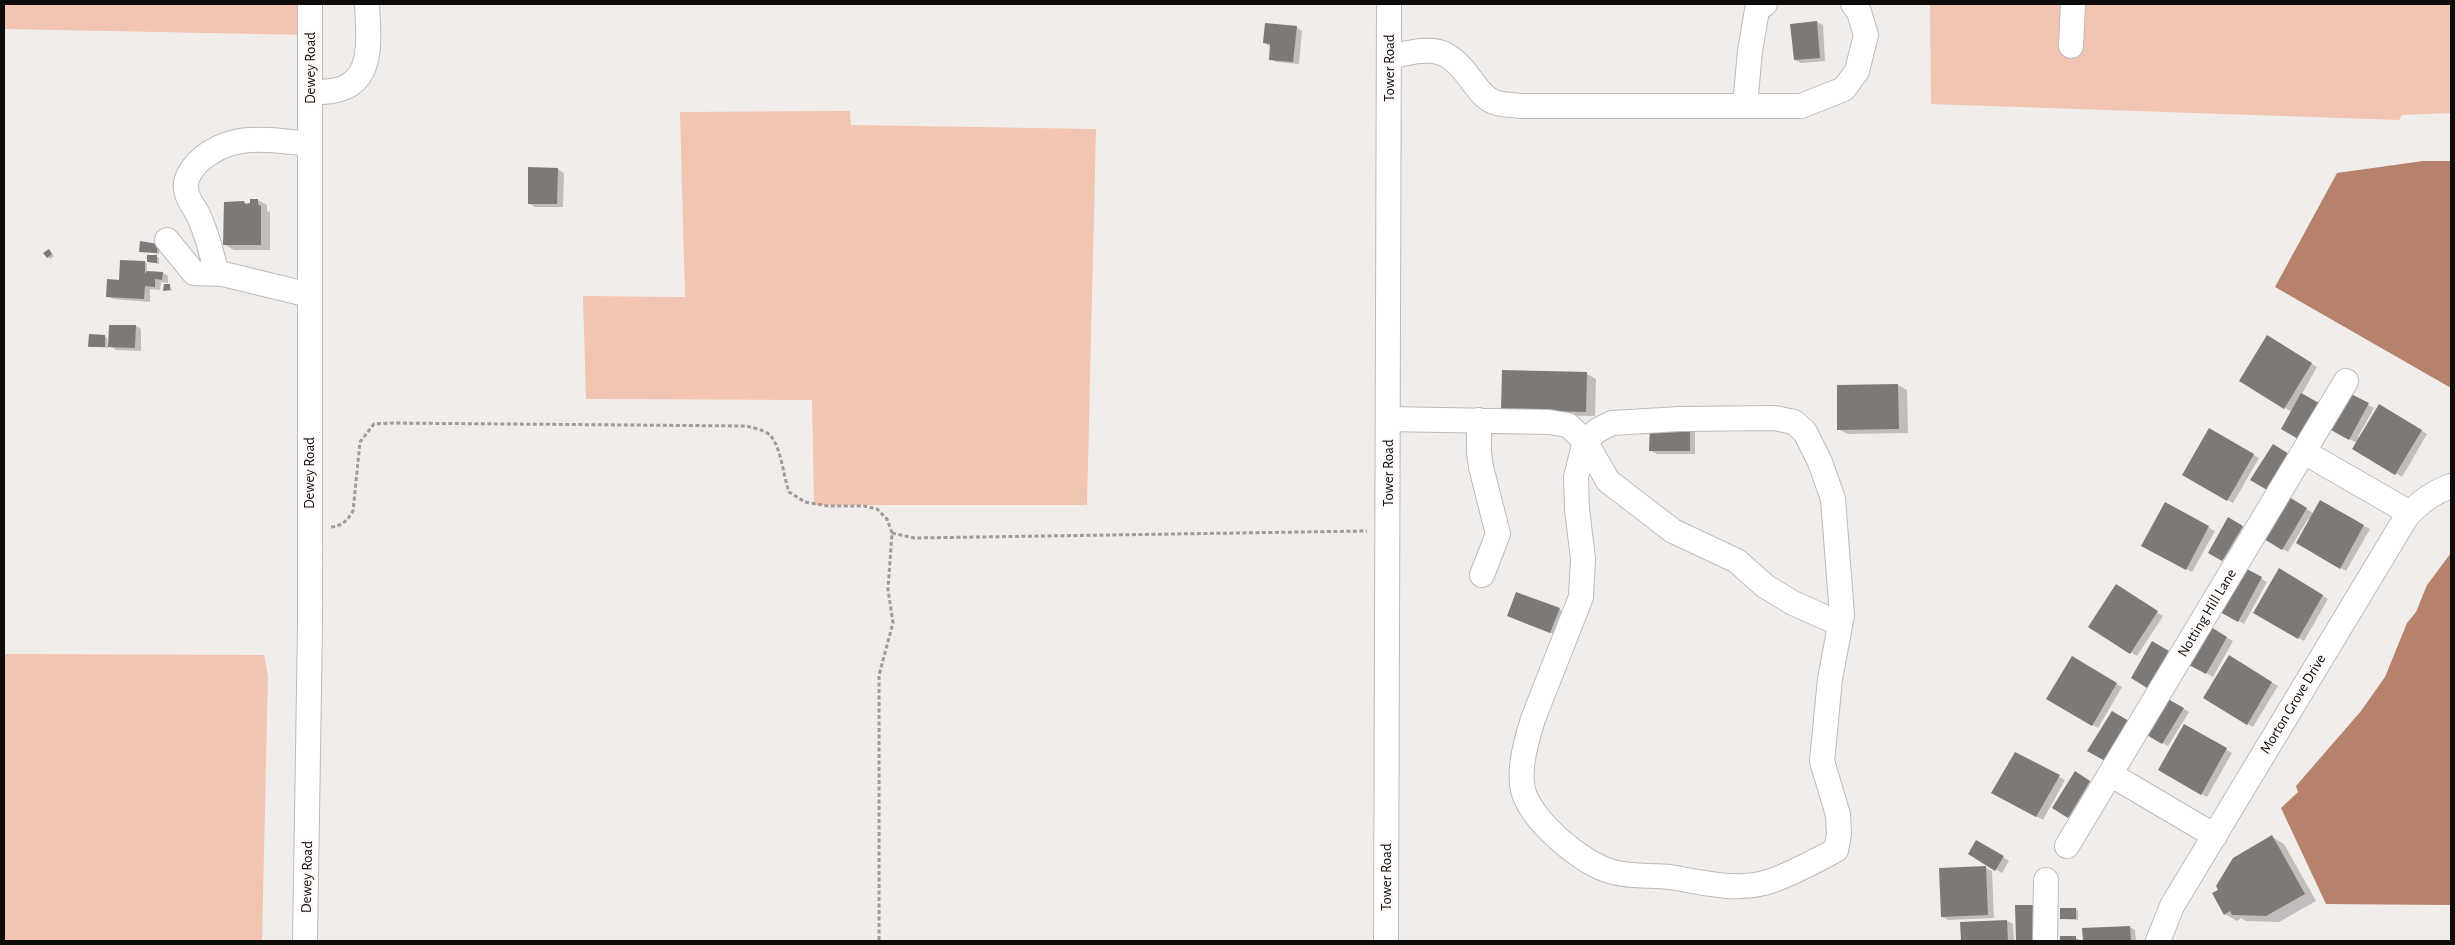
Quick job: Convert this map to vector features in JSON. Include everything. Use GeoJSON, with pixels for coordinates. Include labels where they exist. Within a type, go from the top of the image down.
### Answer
{"type":"FeatureCollection","features":[{"type":"Feature","properties":{"kind":"street","name":"Dewey Road"},"geometry":{"type":"LineString","coordinates":[[305,941],[309,526],[310,4]]}},
{"type":"Feature","properties":{"kind":"street"},"geometry":{"type":"LineString","coordinates":[[310,93],[338,90],[362,75],[365,68],[368,41],[367,4]]}},
{"type":"Feature","properties":{"kind":"street","name":"Tower Road"},"geometry":{"type":"LineString","coordinates":[[1386,941],[1389,4]]}},
{"type":"Feature","properties":{"kind":"street"},"geometry":{"type":"LineString","coordinates":[[1745,105],[1750,51],[1757,10],[1765,4]]}},
{"type":"Feature","properties":{"kind":"street"},"geometry":{"type":"LineString","coordinates":[[1389,57],[1437,51],[1452,57],[1480,92],[1493,102],[1521,106],[1801,106],[1844,89],[1857,71],[1866,35],[1859,12],[1853,4]]}},
{"type":"Feature","properties":{"kind":"street"},"geometry":{"type":"LineString","coordinates":[[2071,46],[2073,4]]}},
{"type":"Feature","properties":{"kind":"street"},"geometry":{"type":"LineString","coordinates":[[217,274],[205,231],[196,209],[189,201],[185,187],[192,169],[207,154],[233,141],[254,139],[310,144]]}},
{"type":"Feature","properties":{"kind":"street"},"geometry":{"type":"LineString","coordinates":[[167,240],[194,273],[217,274],[310,296]]}},
{"type":"Feature","properties":{"kind":"street","name":"Notting Hill Lane"},"geometry":{"type":"LineString","coordinates":[[2067,846],[2346,381]]}},
{"type":"Feature","properties":{"kind":"street"},"geometry":{"type":"LineString","coordinates":[[1775,418],[1794,422],[1805,432],[1820,462],[1833,499],[1842,615],[1830,679],[1822,761],[1838,815],[1839,834],[1836,850],[1765,883],[1750,885],[1726,885],[1658,876],[1630,875],[1593,866],[1580,857],[1546,825],[1528,801],[1523,789],[1522,776],[1533,718],[1581,597],[1583,559],[1577,509],[1576,477],[1585,441],[1598,430],[1612,423],[1637,421],[1775,418]]}},
{"type":"Feature","properties":{"kind":"street"},"geometry":{"type":"LineString","coordinates":[[1388,419],[1549,422],[1568,425],[1585,441],[1608,481],[1673,531],[1737,561],[1765,586],[1794,603],[1840,624]]}},
{"type":"Feature","properties":{"kind":"street"},"geometry":{"type":"LineString","coordinates":[[1479,420],[1480,460],[1498,534],[1482,575]]}},
{"type":"Feature","properties":{"kind":"street"},"geometry":{"type":"LineString","coordinates":[[2304,452],[2410,513]]}},
{"type":"Feature","properties":{"kind":"street","name":"Morton Grove Drive"},"geometry":{"type":"LineString","coordinates":[[2158,941],[2172,906],[2410,513],[2422,501],[2440,490],[2451,486]]}},
{"type":"Feature","properties":{"kind":"street"},"geometry":{"type":"LineString","coordinates":[[2110,774],[2215,836]]}},
{"type":"Feature","properties":{"kind":"street"},"geometry":{"type":"LineString","coordinates":[[2045,941],[2046,880]]}},
{"type":"Feature","properties":{"kind":"path"},"geometry":{"type":"LineString","coordinates":[[309,526],[340,526],[348,520],[353,511],[357,454],[360,442],[374,424],[746,426],[762,430],[770,436],[779,453],[789,492],[805,502],[828,506],[864,506],[877,509],[887,519],[892,533],[888,589],[893,623],[879,675],[879,941]]}},
{"type":"Feature","properties":{"kind":"path"},"geometry":{"type":"LineString","coordinates":[[892,533],[914,538],[1388,530]]}},
{"type":"Feature","properties":{"kind":"shaded area"},"geometry":{"type":"Polygon","coordinates":[[[4,4],[312,4],[311,35],[4,29],[4,4]]]}},
{"type":"Feature","properties":{"kind":"shaded area"},"geometry":{"type":"Polygon","coordinates":[[[1930,4],[2451,4],[2451,113],[2402,115],[2399,120],[1931,104],[1930,4]]]}},
{"type":"Feature","properties":{"kind":"shaded area"},"geometry":{"type":"Polygon","coordinates":[[[850,111],[851,125],[1096,129],[1087,505],[814,505],[812,400],[586,399],[583,296],[685,297],[680,112],[850,111]]]}},
{"type":"Feature","properties":{"kind":"shaded area"},"geometry":{"type":"Polygon","coordinates":[[[2423,161],[2451,161],[2451,388],[2275,287],[2337,173],[2423,161]]]}},
{"type":"Feature","properties":{"kind":"shaded area"},"geometry":{"type":"Polygon","coordinates":[[[2451,553],[2451,905],[2326,904],[2281,808],[2298,792],[2296,786],[2361,711],[2385,677],[2407,623],[2416,612],[2427,585],[2451,553]]]}},
{"type":"Feature","properties":{"kind":"shaded area"},"geometry":{"type":"Polygon","coordinates":[[[4,654],[264,655],[268,676],[262,941],[4,941],[4,654]]]}},
{"type":"Feature","properties":{"kind":"building"},"geometry":{"type":"Polygon","coordinates":[[[1817,21],[1820,58],[1794,60],[1790,24],[1817,21]]]}},
{"type":"Feature","properties":{"kind":"building"},"geometry":{"type":"Polygon","coordinates":[[[1265,23],[1297,26],[1293,62],[1269,60],[1270,44],[1263,43],[1265,23]]]}},
{"type":"Feature","properties":{"kind":"building"},"geometry":{"type":"Polygon","coordinates":[[[528,167],[558,168],[557,204],[528,204],[528,167]]]}},
{"type":"Feature","properties":{"kind":"building"},"geometry":{"type":"Polygon","coordinates":[[[250,199],[258,199],[258,204],[261,206],[261,245],[223,245],[224,202],[244,201],[245,204],[250,203],[250,199]]]}},
{"type":"Feature","properties":{"kind":"building"},"geometry":{"type":"Polygon","coordinates":[[[140,241],[158,244],[157,253],[139,252],[140,241]]]}},
{"type":"Feature","properties":{"kind":"building"},"geometry":{"type":"Polygon","coordinates":[[[49,249],[52,254],[47,258],[43,253],[49,249]]]}},
{"type":"Feature","properties":{"kind":"building"},"geometry":{"type":"Polygon","coordinates":[[[147,255],[157,255],[157,263],[147,262],[147,255]]]}},
{"type":"Feature","properties":{"kind":"building"},"geometry":{"type":"Polygon","coordinates":[[[120,260],[145,261],[145,274],[147,271],[163,272],[162,280],[155,279],[155,287],[145,286],[144,299],[106,297],[107,279],[119,280],[120,260]]]}},
{"type":"Feature","properties":{"kind":"building"},"geometry":{"type":"Polygon","coordinates":[[[164,284],[170,284],[170,290],[163,291],[164,284]]]}},
{"type":"Feature","properties":{"kind":"building"},"geometry":{"type":"Polygon","coordinates":[[[109,325],[136,325],[135,348],[108,347],[109,325]]]}},
{"type":"Feature","properties":{"kind":"building"},"geometry":{"type":"Polygon","coordinates":[[[89,334],[105,335],[105,347],[88,347],[89,334]]]}},
{"type":"Feature","properties":{"kind":"building"},"geometry":{"type":"Polygon","coordinates":[[[2267,335],[2312,363],[2284,409],[2239,381],[2267,335]]]}},
{"type":"Feature","properties":{"kind":"building"},"geometry":{"type":"Polygon","coordinates":[[[1502,370],[1587,372],[1586,412],[1501,410],[1502,370]]]}},
{"type":"Feature","properties":{"kind":"building"},"geometry":{"type":"Polygon","coordinates":[[[1898,384],[1899,429],[1837,430],[1837,385],[1898,384]]]}},
{"type":"Feature","properties":{"kind":"building"},"geometry":{"type":"Polygon","coordinates":[[[2301,393],[2319,403],[2298,439],[2281,429],[2301,393]]]}},
{"type":"Feature","properties":{"kind":"building"},"geometry":{"type":"Polygon","coordinates":[[[2351,394],[2369,403],[2349,440],[2331,430],[2351,394]]]}},
{"type":"Feature","properties":{"kind":"building"},"geometry":{"type":"Polygon","coordinates":[[[2379,404],[2422,430],[2395,475],[2352,449],[2379,404]]]}},
{"type":"Feature","properties":{"kind":"building"},"geometry":{"type":"Polygon","coordinates":[[[1650,423],[1690,423],[1690,451],[1649,451],[1650,423]]]}},
{"type":"Feature","properties":{"kind":"building"},"geometry":{"type":"Polygon","coordinates":[[[2209,428],[2254,454],[2227,501],[2182,475],[2209,428]]]}},
{"type":"Feature","properties":{"kind":"building"},"geometry":{"type":"Polygon","coordinates":[[[2273,444],[2289,454],[2267,490],[2250,480],[2273,444]]]}},
{"type":"Feature","properties":{"kind":"building"},"geometry":{"type":"Polygon","coordinates":[[[2289,497],[2307,508],[2282,550],[2264,539],[2289,497]]]}},
{"type":"Feature","properties":{"kind":"building"},"geometry":{"type":"Polygon","coordinates":[[[2320,500],[2364,525],[2340,569],[2296,543],[2320,500]]]}},
{"type":"Feature","properties":{"kind":"building"},"geometry":{"type":"Polygon","coordinates":[[[2165,502],[2209,526],[2186,570],[2141,546],[2165,502]]]}},
{"type":"Feature","properties":{"kind":"building"},"geometry":{"type":"Polygon","coordinates":[[[2228,517],[2243,526],[2222,561],[2208,553],[2228,517]]]}},
{"type":"Feature","properties":{"kind":"building"},"geometry":{"type":"Polygon","coordinates":[[[2245,568],[2262,577],[2238,622],[2220,612],[2245,568]]]}},
{"type":"Feature","properties":{"kind":"building"},"geometry":{"type":"Polygon","coordinates":[[[2279,568],[2323,595],[2298,639],[2253,613],[2279,568]]]}},
{"type":"Feature","properties":{"kind":"building"},"geometry":{"type":"Polygon","coordinates":[[[2116,584],[2158,611],[2130,654],[2088,627],[2116,584]]]}},
{"type":"Feature","properties":{"kind":"building"},"geometry":{"type":"Polygon","coordinates":[[[1516,592],[1560,608],[1550,633],[1507,616],[1516,592]]]}},
{"type":"Feature","properties":{"kind":"building"},"geometry":{"type":"Polygon","coordinates":[[[2211,627],[2227,637],[2206,674],[2189,665],[2211,627]]]}},
{"type":"Feature","properties":{"kind":"building"},"geometry":{"type":"Polygon","coordinates":[[[2152,641],[2169,651],[2147,688],[2131,678],[2152,641]]]}},
{"type":"Feature","properties":{"kind":"building"},"geometry":{"type":"Polygon","coordinates":[[[2229,655],[2272,682],[2247,725],[2203,698],[2229,655]]]}},
{"type":"Feature","properties":{"kind":"building"},"geometry":{"type":"Polygon","coordinates":[[[2072,656],[2117,683],[2092,726],[2046,699],[2072,656]]]}},
{"type":"Feature","properties":{"kind":"building"},"geometry":{"type":"Polygon","coordinates":[[[2168,699],[2184,708],[2162,744],[2147,735],[2168,699]]]}},
{"type":"Feature","properties":{"kind":"building"},"geometry":{"type":"Polygon","coordinates":[[[2112,711],[2129,721],[2105,761],[2087,751],[2112,711]]]}},
{"type":"Feature","properties":{"kind":"building"},"geometry":{"type":"Polygon","coordinates":[[[2184,724],[2227,748],[2201,795],[2158,770],[2184,724]]]}},
{"type":"Feature","properties":{"kind":"building"},"geometry":{"type":"Polygon","coordinates":[[[2015,752],[2060,775],[2036,817],[1991,793],[2015,752]]]}},
{"type":"Feature","properties":{"kind":"building"},"geometry":{"type":"Polygon","coordinates":[[[2075,771],[2090,781],[2068,818],[2052,808],[2075,771]]]}},
{"type":"Feature","properties":{"kind":"building"},"geometry":{"type":"Polygon","coordinates":[[[2272,835],[2305,894],[2266,916],[2232,915],[2230,911],[2224,915],[2212,893],[2218,890],[2216,886],[2233,858],[2272,835]]]}},
{"type":"Feature","properties":{"kind":"building"},"geometry":{"type":"Polygon","coordinates":[[[1976,840],[2004,856],[1995,871],[1968,854],[1976,840]]]}},
{"type":"Feature","properties":{"kind":"building"},"geometry":{"type":"Polygon","coordinates":[[[1986,866],[1988,915],[1941,917],[1939,868],[1986,866]]]}},
{"type":"Feature","properties":{"kind":"building"},"geometry":{"type":"Polygon","coordinates":[[[2015,905],[2033,905],[2033,941],[2016,941],[2015,905]]]}},
{"type":"Feature","properties":{"kind":"building"},"geometry":{"type":"Polygon","coordinates":[[[2060,908],[2076,908],[2076,919],[2060,919],[2060,908]]]}},
{"type":"Feature","properties":{"kind":"building"},"geometry":{"type":"Polygon","coordinates":[[[2007,920],[2008,941],[1961,941],[1960,922],[2007,920]]]}},
{"type":"Feature","properties":{"kind":"building"},"geometry":{"type":"Polygon","coordinates":[[[2130,926],[2131,941],[2083,941],[2082,928],[2130,926]]]}},
{"type":"Feature","properties":{"kind":"building"},"geometry":{"type":"Polygon","coordinates":[[[2060,936],[2076,936],[2076,941],[2060,941],[2060,936]]]}}]}
